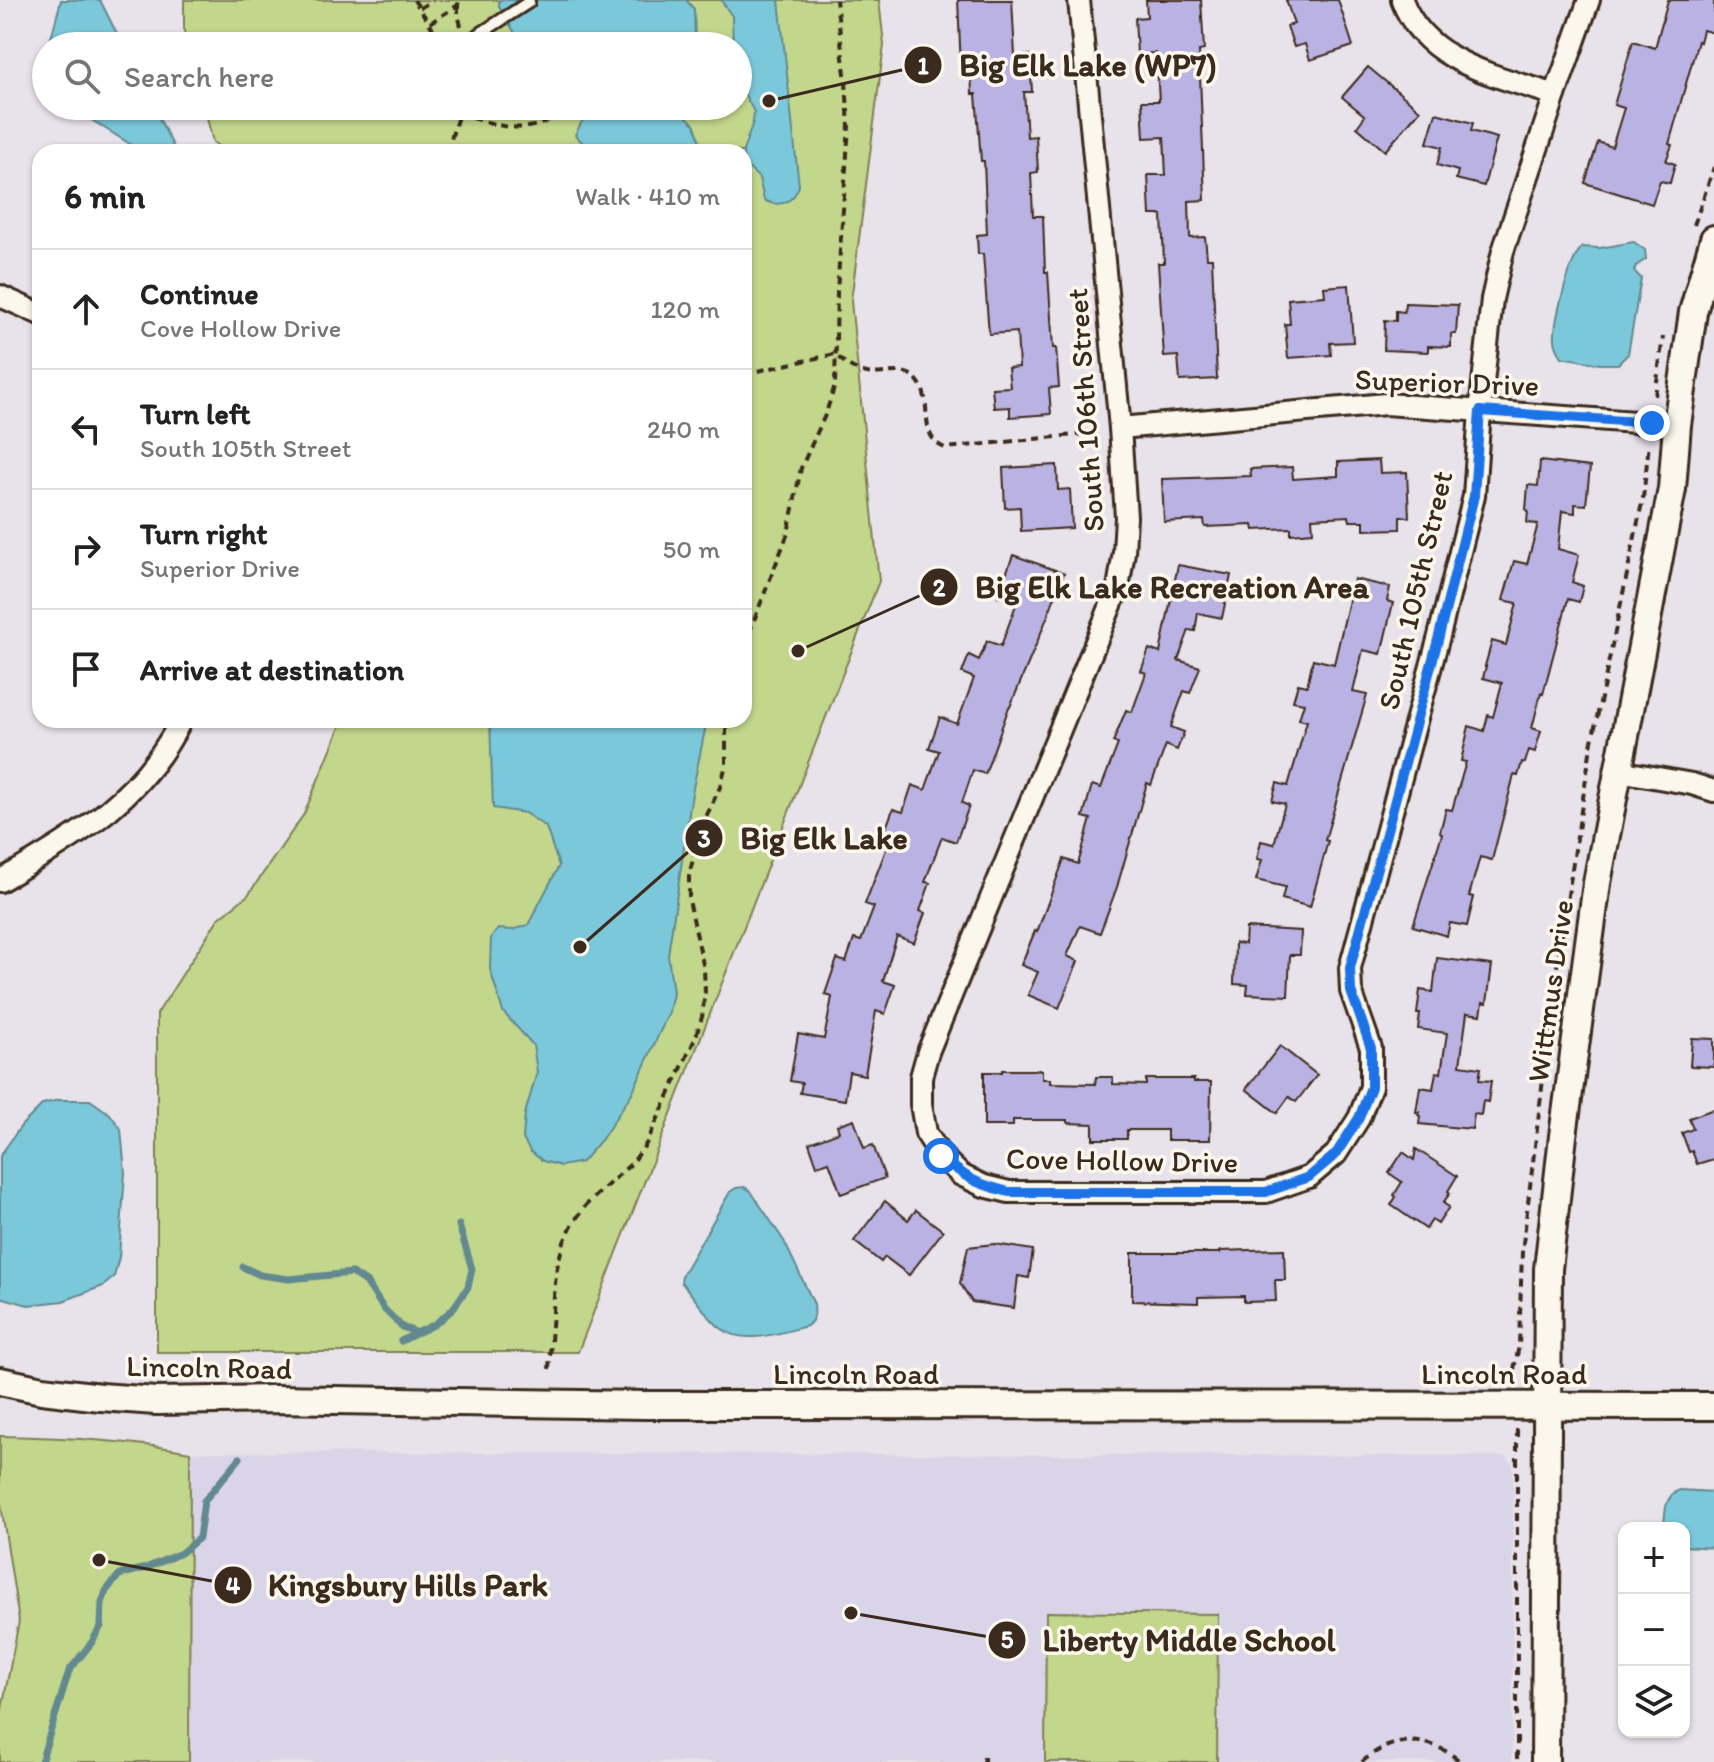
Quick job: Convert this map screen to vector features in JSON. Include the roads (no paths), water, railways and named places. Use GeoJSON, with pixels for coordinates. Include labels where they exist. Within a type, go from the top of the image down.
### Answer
{"type":"FeatureCollection","features":[{"type":"Feature","properties":{"kind":"street","name":"South 106th Street"},"geometry":{"type":"LineString","coordinates":[[941,1156],[926,1133],[921,1104],[921,1077],[928,1052],[1118,588],[1124,552],[1126,517],[1120,428],[1079,0]]}},
{"type":"Feature","properties":{"kind":"street"},"geometry":{"type":"LineString","coordinates":[[1402,0],[1417,29],[1436,47],[1463,64],[1555,95]]}},
{"type":"Feature","properties":{"kind":"street","name":"South 105th Street"},"geometry":{"type":"LineString","coordinates":[[1309,1177],[1336,1154],[1359,1118],[1371,1087],[1371,1048],[1351,991],[1350,968],[1474,496],[1492,299],[1503,251],[1589,0]]}},
{"type":"Feature","properties":{"kind":"street","name":"Wittmus Drive"},"geometry":{"type":"LineString","coordinates":[[1545,1762],[1548,1269],[1597,883],[1672,489],[1677,425],[1693,312],[1714,239]]}},
{"type":"Feature","properties":{"kind":"street"},"geometry":{"type":"LineString","coordinates":[[0,296],[32,310]]}},
{"type":"Feature","properties":{"kind":"street","name":"Superior Drive"},"geometry":{"type":"LineString","coordinates":[[1120,428],[1386,404],[1677,425]]}},
{"type":"Feature","properties":{"kind":"street"},"geometry":{"type":"LineString","coordinates":[[0,881],[82,831],[130,793],[169,743],[177,728]]}},
{"type":"Feature","properties":{"kind":"street"},"geometry":{"type":"LineString","coordinates":[[1619,771],[1714,791]]}},
{"type":"Feature","properties":{"kind":"street","name":"Cove Hollow Drive"},"geometry":{"type":"LineString","coordinates":[[941,1156],[961,1175],[984,1186],[1009,1192],[1266,1192],[1309,1177]]}},
{"type":"Feature","properties":{"kind":"street","name":"Lincoln Road"},"geometry":{"type":"LineString","coordinates":[[0,1381],[72,1394],[156,1401],[274,1399],[646,1405],[1714,1406]]}},
{"type":"Feature","properties":{"kind":"lane"},"geometry":{"type":"LineString","coordinates":[[482,32],[529,2]]}},
{"type":"Feature","properties":{"kind":"water"},"geometry":{"type":"Polygon","coordinates":[[[61,0],[100,0],[116,32],[53,32],[61,0]]]}},
{"type":"Feature","properties":{"kind":"water"},"geometry":{"type":"Polygon","coordinates":[[[499,0],[686,0],[694,9],[695,32],[514,32],[499,7],[499,0]]]}},
{"type":"Feature","properties":{"kind":"water"},"geometry":{"type":"Polygon","coordinates":[[[721,0],[779,0],[799,186],[789,200],[780,204],[764,200],[759,178],[752,171],[752,144],[745,144],[754,112],[752,32],[733,32],[732,16],[721,0]]]}},
{"type":"Feature","properties":{"kind":"water"},"geometry":{"type":"Polygon","coordinates":[[[92,120],[160,120],[172,144],[130,144],[92,120]]]}},
{"type":"Feature","properties":{"kind":"water"},"geometry":{"type":"Polygon","coordinates":[[[583,120],[690,120],[695,125],[701,144],[584,144],[575,135],[583,120]]]}},
{"type":"Feature","properties":{"kind":"water"},"geometry":{"type":"Polygon","coordinates":[[[1634,242],[1645,250],[1646,259],[1634,271],[1641,278],[1628,354],[1618,364],[1562,357],[1555,343],[1556,325],[1564,288],[1577,253],[1582,247],[1600,248],[1634,242]]]}},
{"type":"Feature","properties":{"kind":"water"},"geometry":{"type":"Polygon","coordinates":[[[490,728],[705,728],[692,793],[668,955],[673,993],[669,1012],[632,1093],[602,1139],[582,1162],[561,1166],[543,1161],[530,1151],[523,1139],[525,1114],[537,1072],[533,1045],[503,1012],[490,969],[491,938],[498,929],[512,930],[528,925],[559,866],[546,827],[525,813],[493,808],[490,728]]]}},
{"type":"Feature","properties":{"kind":"water"},"geometry":{"type":"Polygon","coordinates":[[[58,1100],[90,1100],[110,1114],[121,1129],[125,1173],[119,1257],[114,1277],[103,1286],[63,1301],[28,1305],[0,1297],[0,1156],[21,1126],[43,1104],[58,1100]]]}},
{"type":"Feature","properties":{"kind":"water"},"geometry":{"type":"Polygon","coordinates":[[[744,1187],[750,1190],[784,1241],[814,1304],[814,1316],[807,1326],[764,1336],[731,1334],[712,1320],[681,1282],[682,1275],[730,1192],[744,1187]]]}},
{"type":"Feature","properties":{"kind":"water"},"geometry":{"type":"Polygon","coordinates":[[[1679,1490],[1714,1492],[1714,1548],[1690,1546],[1690,1522],[1664,1522],[1668,1501],[1679,1490]]]}},
{"type":"Feature","properties":{"kind":"waterway"},"geometry":{"type":"LineString","coordinates":[[401,1341],[435,1324],[452,1310],[468,1287],[472,1269],[459,1225]]}},
{"type":"Feature","properties":{"kind":"waterway"},"geometry":{"type":"LineString","coordinates":[[243,1267],[260,1275],[289,1279],[352,1273],[366,1282],[384,1309],[402,1327],[418,1333]]}},
{"type":"Feature","properties":{"kind":"waterway"},"geometry":{"type":"LineString","coordinates":[[41,1762],[69,1671],[101,1626],[106,1591],[119,1575],[146,1568],[181,1553],[199,1538],[204,1501],[240,1458]]}},
{"type":"Feature","properties":{"kind":"place","name":"Big Elk Lake (WP7)"},"geometry":{"type":"Point","coordinates":[769,101]}},
{"type":"Feature","properties":{"kind":"place","name":"Big Elk Lake Recreation Area"},"geometry":{"type":"Point","coordinates":[798,651]}},
{"type":"Feature","properties":{"kind":"place","name":"Big Elk Lake"},"geometry":{"type":"Point","coordinates":[580,947]}},
{"type":"Feature","properties":{"kind":"place","name":"Kingsbury Hills Park"},"geometry":{"type":"Point","coordinates":[99,1560]}},
{"type":"Feature","properties":{"kind":"place","name":"Liberty Middle School"},"geometry":{"type":"Point","coordinates":[851,1613]}}]}
